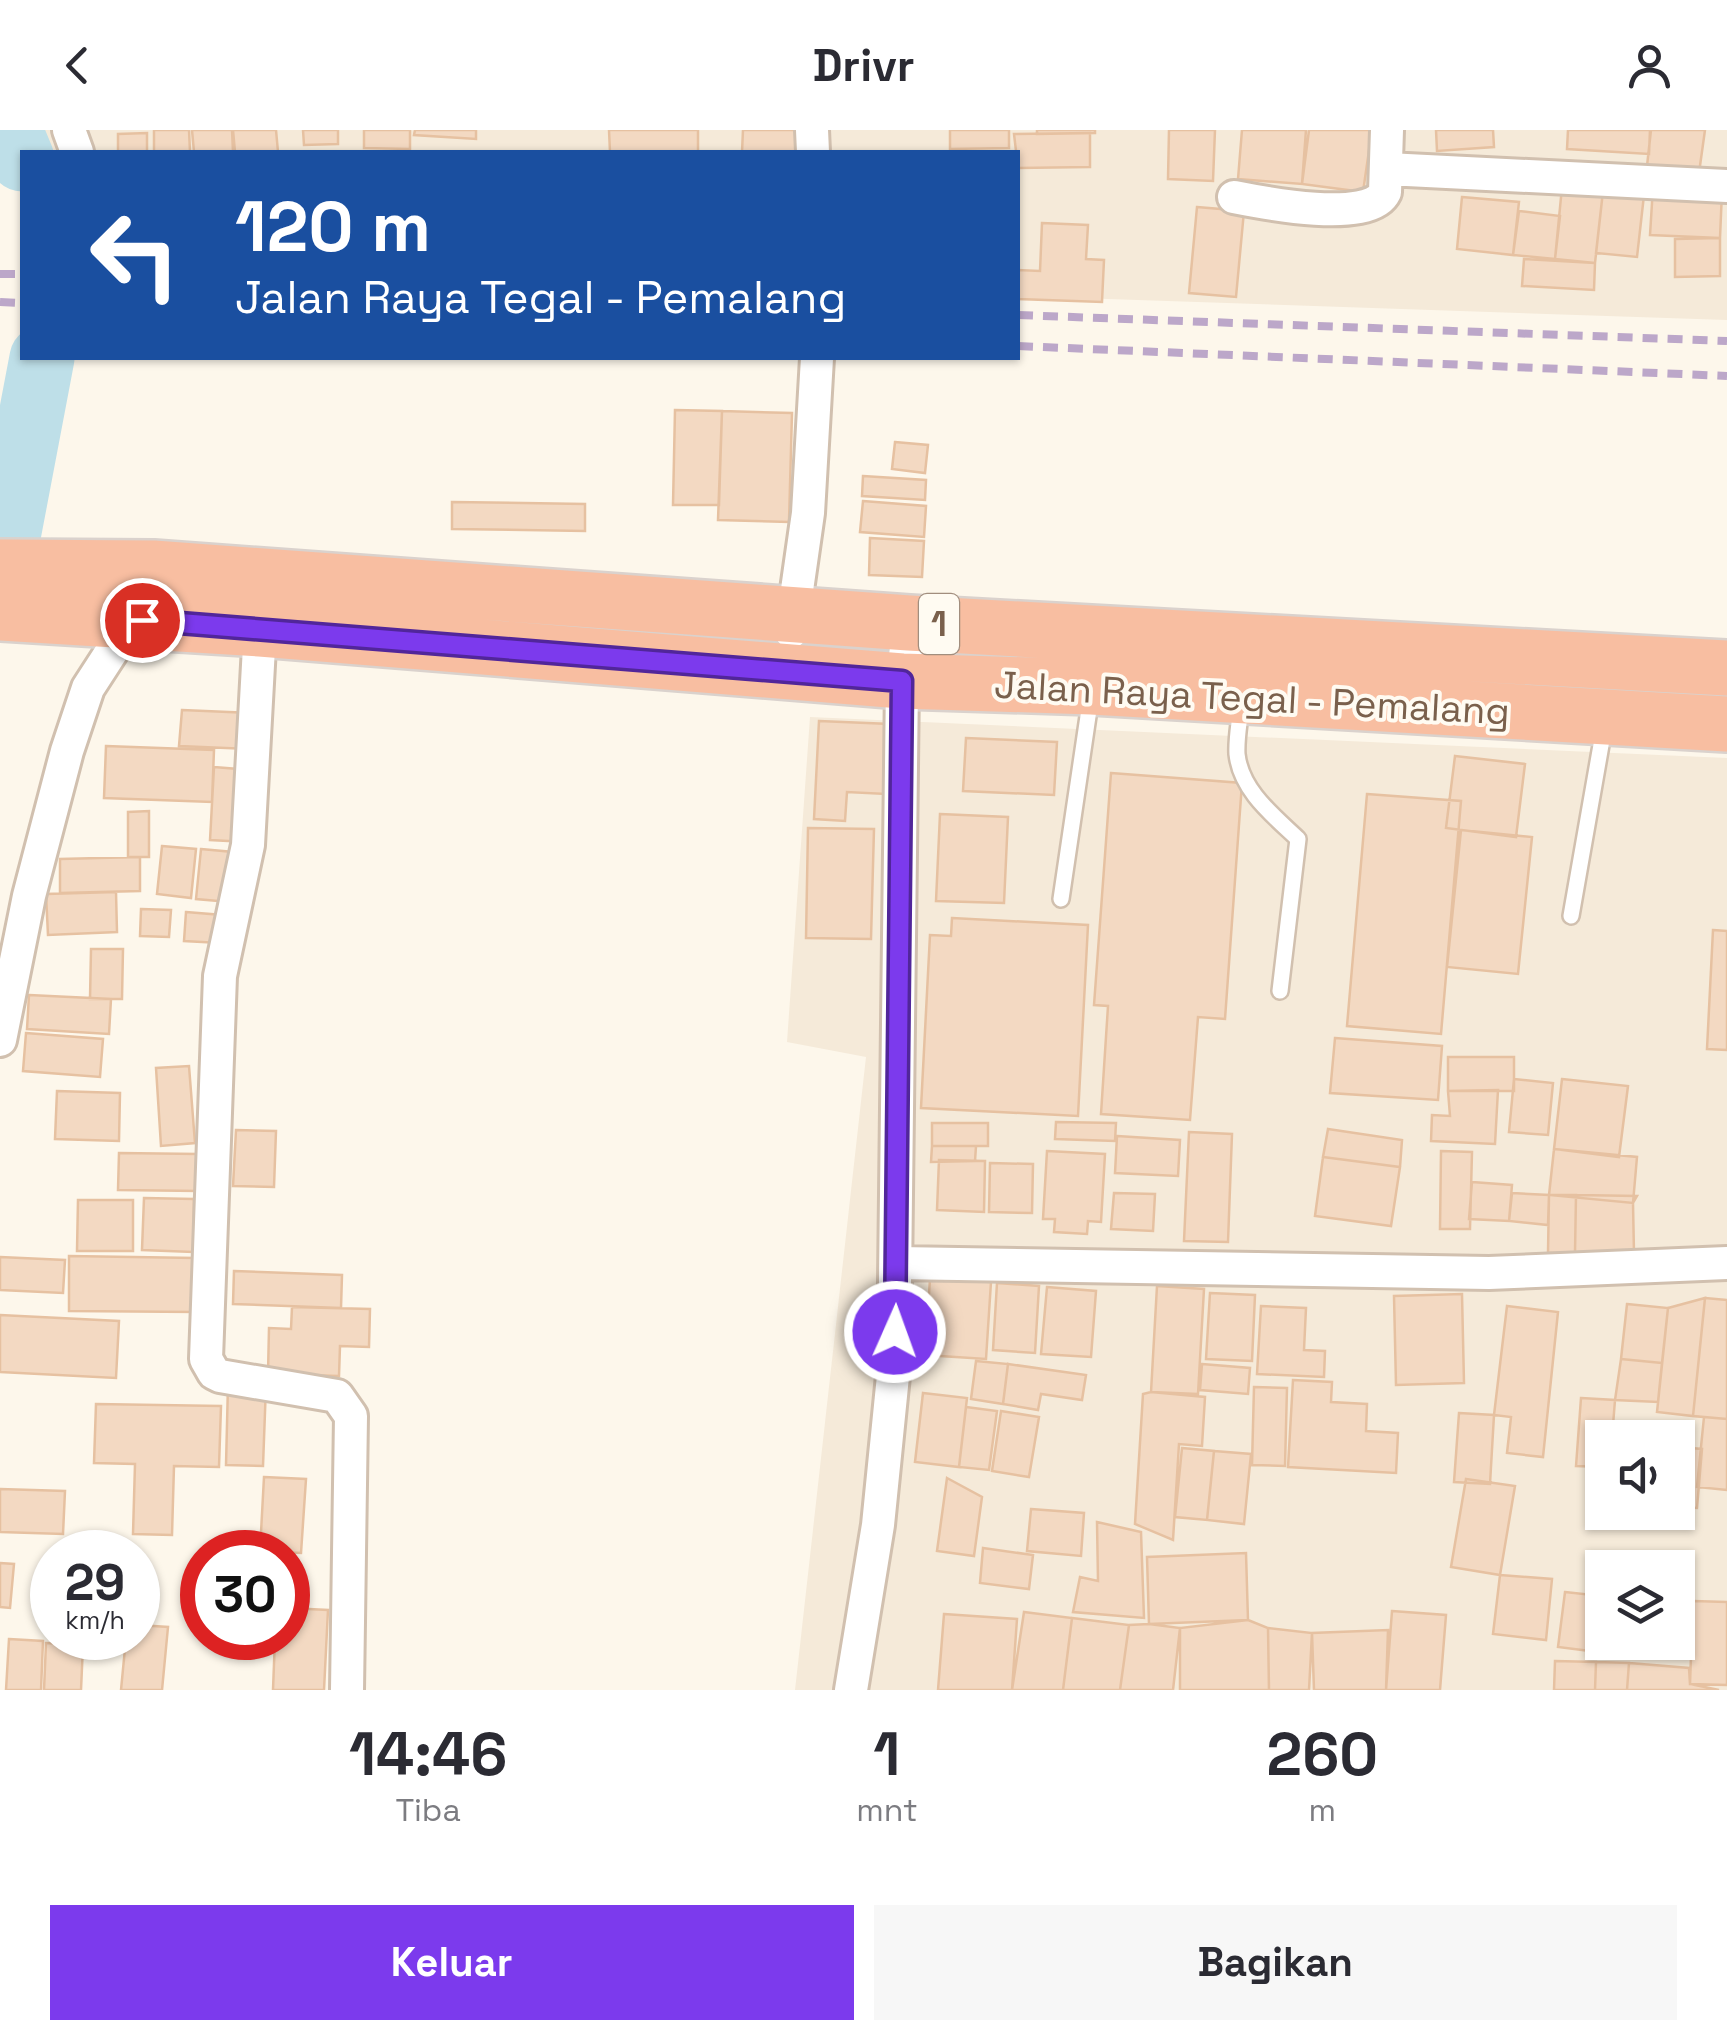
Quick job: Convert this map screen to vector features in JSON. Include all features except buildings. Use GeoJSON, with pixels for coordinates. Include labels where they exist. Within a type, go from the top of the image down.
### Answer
{"type":"FeatureCollection","features":[{"type":"Feature","properties":{"kind":"highway","name":"Jalan Raya Tegal - Pemalang"},"geometry":{"type":"LineString","coordinates":[[0,567],[153,568],[909,623],[1727,668]]}},
{"type":"Feature","properties":{"kind":"highway","name":"Jalan Raya Tegal - Pemalang"},"geometry":{"type":"LineString","coordinates":[[0,613],[260,629],[902,681],[1727,724]]}},
{"type":"Feature","properties":{"kind":"highway"},"geometry":{"type":"LineString","coordinates":[[1606,716],[1609,660]]}},
{"type":"Feature","properties":{"kind":"street"},"geometry":{"type":"LineString","coordinates":[[1234,198],[1290,208],[1369,208],[1382,200],[1387,183],[1387,130]]}},
{"type":"Feature","properties":{"kind":"street"},"geometry":{"type":"LineString","coordinates":[[1386,169],[1727,186]]}},
{"type":"Feature","properties":{"kind":"street"},"geometry":{"type":"LineString","coordinates":[[785,671],[808,513],[817,360]]}},
{"type":"Feature","properties":{"kind":"street"},"geometry":{"type":"LineString","coordinates":[[0,1040],[29,896],[67,751],[88,688],[131,620]]}},
{"type":"Feature","properties":{"kind":"street"},"geometry":{"type":"LineString","coordinates":[[851,1690],[878,1525],[894,1366],[902,681],[909,623]]}},
{"type":"Feature","properties":{"kind":"street"},"geometry":{"type":"LineString","coordinates":[[260,629],[248,845],[220,976],[206,1359],[214,1374],[220,1376],[337,1396],[352,1416],[347,1690]]}},
{"type":"Feature","properties":{"kind":"street"},"geometry":{"type":"LineString","coordinates":[[898,1263],[1489,1273],[1727,1263]]}},
{"type":"Feature","properties":{"kind":"lane"},"geometry":{"type":"LineString","coordinates":[[1061,899],[1092,688]]}},
{"type":"Feature","properties":{"kind":"lane"},"geometry":{"type":"LineString","coordinates":[[1242,696],[1238,754],[1242,771],[1265,810],[1298,839],[1280,991]]}},
{"type":"Feature","properties":{"kind":"lane"},"geometry":{"type":"LineString","coordinates":[[1571,916],[1606,716]]}},
{"type":"Feature","properties":{"kind":"shaded area"},"geometry":{"type":"Polygon","coordinates":[[[34,130],[1727,130],[1727,320],[1020,296],[1020,150],[38,150],[34,130]]]}},
{"type":"Feature","properties":{"kind":"shaded area"},"geometry":{"type":"Polygon","coordinates":[[[810,717],[1727,758],[1727,1690],[795,1690],[866,1057],[787,1042],[810,717]]]}},
{"type":"Feature","properties":{"kind":"waterway"},"geometry":{"type":"LineString","coordinates":[[10,130],[20,154]]}},
{"type":"Feature","properties":{"kind":"waterway"},"geometry":{"type":"LineString","coordinates":[[0,579],[42,360]]}},
{"type":"Feature","properties":{"kind":"railway"},"geometry":{"type":"LineString","coordinates":[[0,274],[20,274]]}},
{"type":"Feature","properties":{"kind":"railway"},"geometry":{"type":"LineString","coordinates":[[0,302],[20,303]]}},
{"type":"Feature","properties":{"kind":"railway"},"geometry":{"type":"LineString","coordinates":[[1020,315],[1727,341]]}},
{"type":"Feature","properties":{"kind":"railway"},"geometry":{"type":"LineString","coordinates":[[1020,346],[1727,376]]}},
{"type":"Feature","properties":{"kind":"route"},"geometry":{"type":"LineString","coordinates":[[142,620],[902,681],[895,1332]]}}]}
